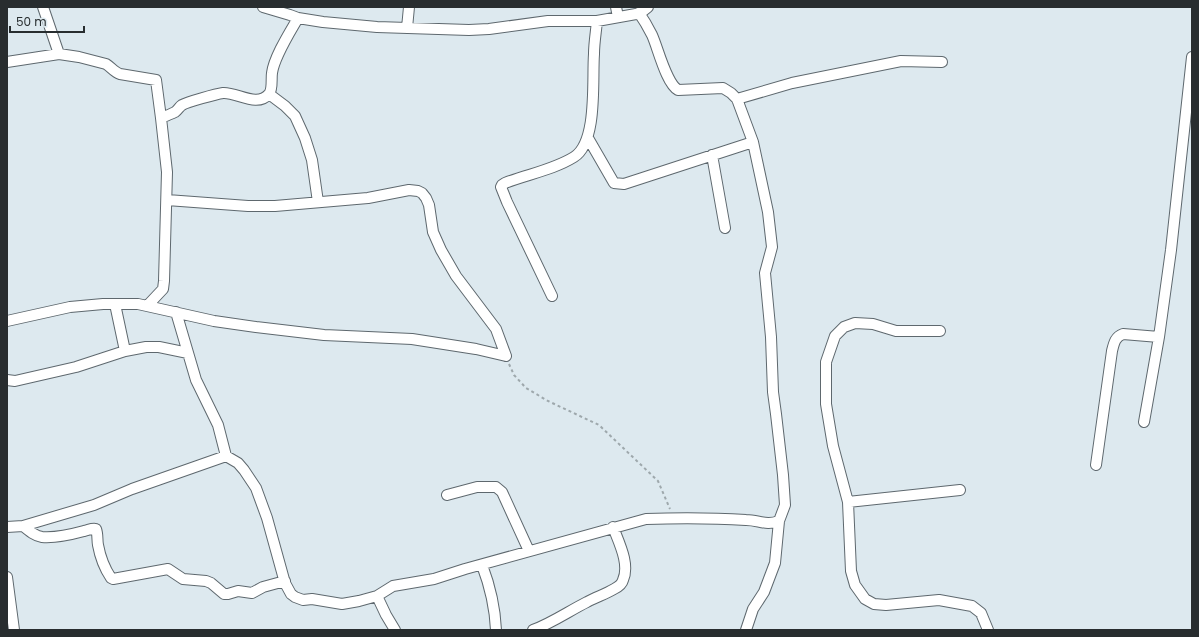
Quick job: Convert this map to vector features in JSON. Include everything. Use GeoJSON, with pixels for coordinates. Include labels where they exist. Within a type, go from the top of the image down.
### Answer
{"type":"FeatureCollection","features":[{"type":"Feature","properties":{"kind":"street"},"geometry":{"type":"LineString","coordinates":[[43,7],[59,54]]}},
{"type":"Feature","properties":{"kind":"street"},"geometry":{"type":"LineString","coordinates":[[263,7],[298,18],[323,22],[377,27],[484,30],[548,22],[597,21],[644,10],[669,79],[675,88],[678,90],[723,88],[731,92],[737,99],[753,142],[768,212],[772,247],[765,273],[773,392],[783,474],[785,505],[779,521],[775,562],[764,592],[753,609],[746,630]]}},
{"type":"Feature","properties":{"kind":"street"},"geometry":{"type":"LineString","coordinates":[[407,28],[409,7]]}},
{"type":"Feature","properties":{"kind":"street"},"geometry":{"type":"LineString","coordinates":[[616,7],[618,17]]}},
{"type":"Feature","properties":{"kind":"street"},"geometry":{"type":"LineString","coordinates":[[161,118],[177,111],[182,105],[212,95],[223,93],[232,94],[255,100],[263,98],[269,94],[271,90],[273,68],[285,40],[298,18]]}},
{"type":"Feature","properties":{"kind":"street"},"geometry":{"type":"LineString","coordinates":[[552,296],[501,188],[505,183],[543,171],[576,156],[583,149],[588,138],[591,124],[597,21]]}},
{"type":"Feature","properties":{"kind":"street"},"geometry":{"type":"LineString","coordinates":[[7,62],[59,54],[80,57],[106,64],[109,65],[114,72],[120,74],[156,80],[167,172],[164,284],[163,289],[147,306]]}},
{"type":"Feature","properties":{"kind":"street"},"geometry":{"type":"LineString","coordinates":[[1144,422],[1159,338],[1171,250],[1192,57]]}},
{"type":"Feature","properties":{"kind":"street"},"geometry":{"type":"LineString","coordinates":[[737,99],[792,83],[901,61],[942,62]]}},
{"type":"Feature","properties":{"kind":"street"},"geometry":{"type":"LineString","coordinates":[[269,94],[286,106],[295,116],[305,138],[312,160],[318,202]]}},
{"type":"Feature","properties":{"kind":"street"},"geometry":{"type":"LineString","coordinates":[[588,138],[614,184],[624,184],[753,142]]}},
{"type":"Feature","properties":{"kind":"street"},"geometry":{"type":"LineString","coordinates":[[712,155],[725,228]]}},
{"type":"Feature","properties":{"kind":"street"},"geometry":{"type":"LineString","coordinates":[[167,200],[248,206],[275,206],[368,198],[409,190],[418,191],[422,193],[429,205],[433,232],[441,250],[456,276],[496,328],[506,356]]}},
{"type":"Feature","properties":{"kind":"street"},"geometry":{"type":"LineString","coordinates":[[7,321],[70,307],[103,304],[138,304],[214,321],[256,327],[324,335],[412,339],[476,349],[506,356]]}},
{"type":"Feature","properties":{"kind":"street"},"geometry":{"type":"LineString","coordinates":[[115,304],[125,351]]}},
{"type":"Feature","properties":{"kind":"street"},"geometry":{"type":"LineString","coordinates":[[176,312],[196,380],[218,425],[226,456],[238,463],[256,488],[267,518],[285,580],[292,594],[300,599],[312,599],[342,604],[359,601],[377,596],[393,586],[434,579],[613,527],[646,519],[674,518],[748,520],[768,524],[779,521]]}},
{"type":"Feature","properties":{"kind":"street"},"geometry":{"type":"LineString","coordinates":[[940,331],[896,331],[873,324],[855,323],[844,328],[835,336],[826,362],[826,404],[833,446],[848,502],[851,571],[855,585],[865,599],[874,604],[886,605],[939,600],[972,606],[981,613],[988,630]]}},
{"type":"Feature","properties":{"kind":"street"},"geometry":{"type":"LineString","coordinates":[[1096,465],[1112,351],[1116,338],[1118,335],[1123,334],[1159,338]]}},
{"type":"Feature","properties":{"kind":"street"},"geometry":{"type":"LineString","coordinates":[[7,380],[22,379],[76,368],[125,351],[146,346],[188,353]]}},
{"type":"Feature","properties":{"kind":"street"},"geometry":{"type":"LineString","coordinates":[[7,528],[23,526],[94,505],[132,489],[226,456]]}},
{"type":"Feature","properties":{"kind":"street"},"geometry":{"type":"LineString","coordinates":[[447,495],[476,487],[496,487],[502,492],[529,551]]}},
{"type":"Feature","properties":{"kind":"street"},"geometry":{"type":"LineString","coordinates":[[848,502],[960,490]]}},
{"type":"Feature","properties":{"kind":"street"},"geometry":{"type":"LineString","coordinates":[[23,526],[30,532],[42,537],[62,535],[93,528],[96,529],[102,558],[111,578],[168,569],[183,579],[206,581],[211,583],[222,593],[228,594],[238,591],[252,593],[263,587],[285,580]]}},
{"type":"Feature","properties":{"kind":"street"},"geometry":{"type":"LineString","coordinates":[[533,630],[548,624],[621,584],[625,565],[613,527]]}},
{"type":"Feature","properties":{"kind":"street"},"geometry":{"type":"LineString","coordinates":[[482,565],[492,596],[496,630]]}},
{"type":"Feature","properties":{"kind":"street"},"geometry":{"type":"LineString","coordinates":[[7,577],[14,630]]}},
{"type":"Feature","properties":{"kind":"street"},"geometry":{"type":"LineString","coordinates":[[377,596],[395,630]]}},
{"type":"Feature","properties":{"kind":"path"},"geometry":{"type":"LineString","coordinates":[[506,356],[514,375],[526,388],[548,401],[599,425],[647,469],[658,481],[674,518]]}}]}
